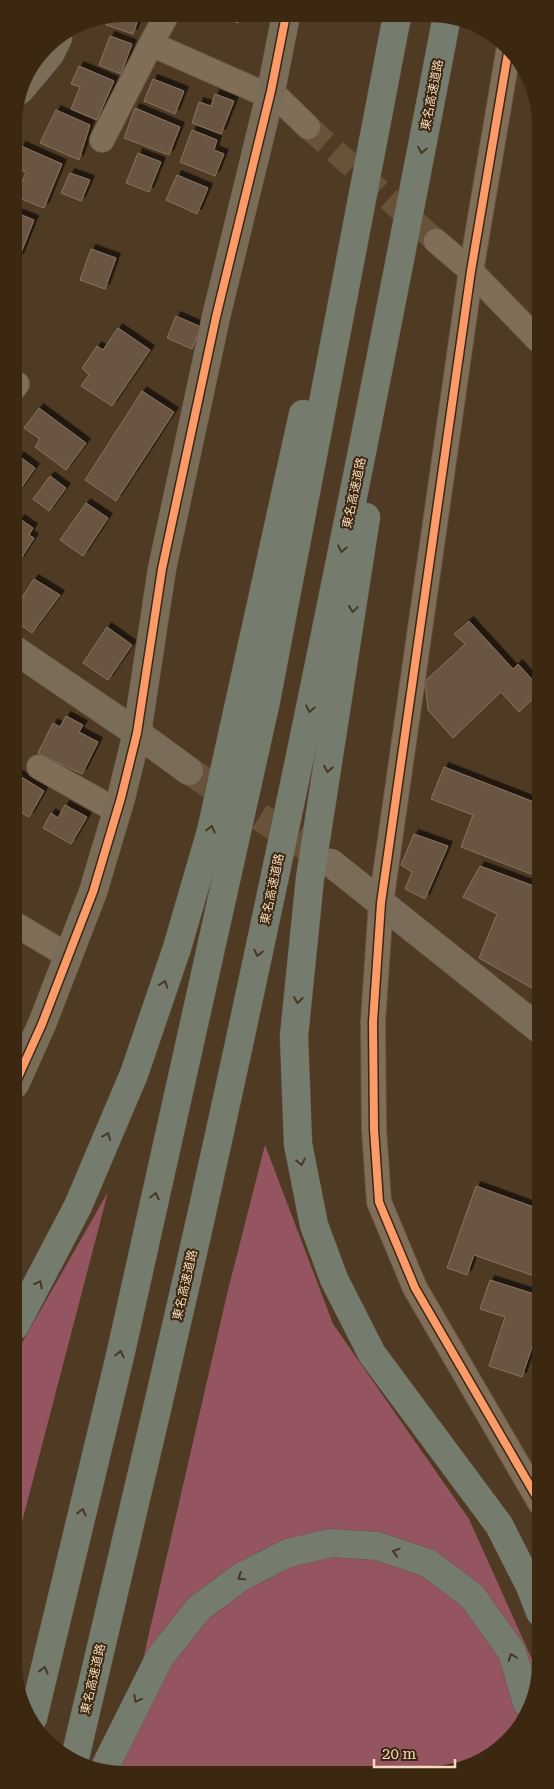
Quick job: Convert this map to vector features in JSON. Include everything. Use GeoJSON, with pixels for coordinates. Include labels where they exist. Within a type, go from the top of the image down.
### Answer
{"type":"FeatureCollection","features":[{"type":"Feature","properties":{"kind":"highway"},"geometry":{"type":"LineString","coordinates":[[34,1713],[120,1356],[266,701],[396,22]]}},
{"type":"Feature","properties":{"kind":"highway","name":"東名高速道路"},"geometry":{"type":"LineString","coordinates":[[76,1754],[189,1269],[293,791],[389,317],[446,23]]}},
{"type":"Feature","properties":{"kind":"highway"},"geometry":{"type":"LineString","coordinates":[[22,1312],[78,1206],[134,1074],[177,948],[211,831],[288,474],[327,319],[364,191]]}},
{"type":"Feature","properties":{"kind":"highway"},"geometry":{"type":"LineString","coordinates":[[389,317],[364,536],[310,878],[294,1036],[298,1144],[314,1225],[334,1279],[372,1354],[500,1524],[531,1589]]}},
{"type":"Feature","properties":{"kind":"highway"},"geometry":{"type":"LineString","coordinates":[[106,1765],[160,1657],[199,1608],[240,1577],[288,1553],[331,1543],[377,1546],[428,1563],[472,1596],[512,1652],[526,1699]]}},
{"type":"Feature","properties":{"kind":"street"},"geometry":{"type":"LineString","coordinates":[[102,140],[163,22]]}},
{"type":"Feature","properties":{"kind":"street"},"geometry":{"type":"LineString","coordinates":[[22,1068],[42,1024],[93,892],[138,733],[162,569],[216,317],[270,93],[285,22]]}},
{"type":"Feature","properties":{"kind":"street"},"geometry":{"type":"LineString","coordinates":[[151,44],[270,93],[308,127]]}},
{"type":"Feature","properties":{"kind":"street"},"geometry":{"type":"LineString","coordinates":[[507,59],[471,271],[381,903],[373,1022],[374,1129],[379,1202],[415,1288],[531,1488]]}},
{"type":"Feature","properties":{"kind":"street"},"geometry":{"type":"LineString","coordinates":[[436,241],[471,271],[532,334]]}},
{"type":"Feature","properties":{"kind":"street"},"geometry":{"type":"LineString","coordinates":[[23,655],[138,733],[189,771]]}},
{"type":"Feature","properties":{"kind":"street"},"geometry":{"type":"LineString","coordinates":[[39,767],[117,811]]}},
{"type":"Feature","properties":{"kind":"street"},"geometry":{"type":"LineString","coordinates":[[331,863],[531,1023]]}},
{"type":"Feature","properties":{"kind":"street"},"geometry":{"type":"LineString","coordinates":[[22,929],[68,956]]}},
{"type":"Feature","properties":{"kind":"shaded area"},"geometry":{"type":"Polygon","coordinates":[[[265,1145],[333,1324],[469,1519],[531,1657],[531,1678],[524,1704],[518,1716],[497,1741],[481,1753],[469,1759],[443,1766],[119,1766],[227,1294],[265,1145]]]}},
{"type":"Feature","properties":{"kind":"shaded area"},"geometry":{"type":"Polygon","coordinates":[[[108,1192],[22,1522],[22,1342],[108,1192]]]}},
{"type":"Feature","properties":{"kind":"building"},"geometry":{"type":"Polygon","coordinates":[[[137,22],[133,34],[106,25],[111,23],[137,22]]]}},
{"type":"Feature","properties":{"kind":"building"},"geometry":{"type":"Polygon","coordinates":[[[110,36],[132,44],[121,74],[99,65],[110,36]]]}},
{"type":"Feature","properties":{"kind":"building"},"geometry":{"type":"Polygon","coordinates":[[[79,66],[114,81],[97,120],[71,109],[80,87],[71,84],[79,66]]]}},
{"type":"Feature","properties":{"kind":"building"},"geometry":{"type":"Polygon","coordinates":[[[153,79],[184,91],[175,114],[144,101],[153,79]]]}},
{"type":"Feature","properties":{"kind":"building"},"geometry":{"type":"Polygon","coordinates":[[[215,94],[234,101],[221,134],[192,123],[199,102],[211,106],[215,94]]]}},
{"type":"Feature","properties":{"kind":"building"},"geometry":{"type":"Polygon","coordinates":[[[135,108],[180,127],[169,155],[124,138],[135,108]]]}},
{"type":"Feature","properties":{"kind":"building"},"geometry":{"type":"Polygon","coordinates":[[[56,110],[90,125],[79,160],[40,143],[56,110]]]}},
{"type":"Feature","properties":{"kind":"building"},"geometry":{"type":"Polygon","coordinates":[[[192,130],[217,140],[214,150],[224,154],[215,176],[180,162],[192,130]]]}},
{"type":"Feature","properties":{"kind":"building"},"geometry":{"type":"Polygon","coordinates":[[[23,147],[62,164],[44,208],[23,200],[23,180],[26,172],[23,171],[23,147]]]}},
{"type":"Feature","properties":{"kind":"building"},"geometry":{"type":"Polygon","coordinates":[[[138,153],[161,162],[149,192],[126,183],[138,153]]]}},
{"type":"Feature","properties":{"kind":"building"},"geometry":{"type":"Polygon","coordinates":[[[70,173],[90,180],[81,201],[61,193],[70,173]]]}},
{"type":"Feature","properties":{"kind":"building"},"geometry":{"type":"Polygon","coordinates":[[[177,175],[208,188],[197,214],[166,200],[177,175]]]}},
{"type":"Feature","properties":{"kind":"building"},"geometry":{"type":"Polygon","coordinates":[[[23,216],[34,220],[23,248],[23,216]]]}},
{"type":"Feature","properties":{"kind":"building"},"geometry":{"type":"Polygon","coordinates":[[[91,249],[116,258],[105,289],[80,280],[91,249]]]}},
{"type":"Feature","properties":{"kind":"building"},"geometry":{"type":"Polygon","coordinates":[[[176,316],[201,327],[192,349],[167,338],[176,316]]]}},
{"type":"Feature","properties":{"kind":"building"},"geometry":{"type":"Polygon","coordinates":[[[118,328],[150,350],[112,406],[81,386],[89,375],[82,368],[97,346],[103,350],[118,328]]]}},
{"type":"Feature","properties":{"kind":"building"},"geometry":{"type":"Polygon","coordinates":[[[142,391],[174,412],[116,501],[85,480],[142,391]]]}},
{"type":"Feature","properties":{"kind":"building"},"geometry":{"type":"Polygon","coordinates":[[[39,408],[86,443],[66,470],[35,447],[40,439],[24,428],[39,408]]]}},
{"type":"Feature","properties":{"kind":"building"},"geometry":{"type":"Polygon","coordinates":[[[23,459],[35,468],[23,486],[23,459]]]}},
{"type":"Feature","properties":{"kind":"building"},"geometry":{"type":"Polygon","coordinates":[[[50,476],[66,488],[49,511],[33,499],[50,476]]]}},
{"type":"Feature","properties":{"kind":"building"},"geometry":{"type":"Polygon","coordinates":[[[86,503],[108,518],[83,556],[60,540],[86,503]]]}},
{"type":"Feature","properties":{"kind":"building"},"geometry":{"type":"Polygon","coordinates":[[[23,521],[33,528],[29,535],[34,538],[23,556],[23,521]]]}},
{"type":"Feature","properties":{"kind":"building"},"geometry":{"type":"Polygon","coordinates":[[[34,579],[60,595],[32,633],[23,626],[23,596],[34,579]]]}},
{"type":"Feature","properties":{"kind":"building"},"geometry":{"type":"Polygon","coordinates":[[[469,621],[513,669],[518,664],[532,679],[532,700],[519,712],[501,692],[453,738],[428,710],[425,681],[465,644],[454,634],[469,621]]]}},
{"type":"Feature","properties":{"kind":"building"},"geometry":{"type":"Polygon","coordinates":[[[107,627],[132,645],[108,680],[83,663],[107,627]]]}},
{"type":"Feature","properties":{"kind":"building"},"geometry":{"type":"Polygon","coordinates":[[[66,716],[83,725],[79,732],[98,742],[82,774],[38,753],[53,723],[60,727],[66,716]]]}},
{"type":"Feature","properties":{"kind":"building"},"geometry":{"type":"Polygon","coordinates":[[[444,767],[532,801],[532,874],[461,847],[473,815],[431,799],[444,767]]]}},
{"type":"Feature","properties":{"kind":"building"},"geometry":{"type":"Polygon","coordinates":[[[23,778],[44,791],[29,817],[23,813],[23,778]]]}},
{"type":"Feature","properties":{"kind":"building"},"geometry":{"type":"Polygon","coordinates":[[[65,805],[87,817],[71,844],[43,828],[51,813],[58,818],[65,805]]]}},
{"type":"Feature","properties":{"kind":"building"},"geometry":{"type":"Polygon","coordinates":[[[414,834],[448,846],[425,899],[405,889],[412,872],[401,865],[414,834]]]}},
{"type":"Feature","properties":{"kind":"building"},"geometry":{"type":"Polygon","coordinates":[[[480,866],[532,885],[531,988],[479,958],[497,914],[463,897],[480,866]]]}},
{"type":"Feature","properties":{"kind":"building"},"geometry":{"type":"Polygon","coordinates":[[[476,1186],[531,1206],[531,1275],[474,1255],[467,1275],[447,1268],[476,1186]]]}},
{"type":"Feature","properties":{"kind":"building"},"geometry":{"type":"Polygon","coordinates":[[[490,1280],[531,1293],[531,1349],[522,1377],[489,1366],[505,1317],[480,1309],[490,1280]]]}},
{"type":"Feature","properties":{"kind":"tunnel"},"geometry":{"type":"LineString","coordinates":[[308,127],[436,241]]}},
{"type":"Feature","properties":{"kind":"tunnel"},"geometry":{"type":"LineString","coordinates":[[189,771],[331,863]]}},
{"type":"Feature","properties":{"kind":"cycle path"},"geometry":{"type":"LineString","coordinates":[[22,1068],[42,1024],[93,892],[121,798],[137,733],[162,569],[216,317],[271,91],[285,22]]}},
{"type":"Feature","properties":{"kind":"cycle path"},"geometry":{"type":"LineString","coordinates":[[507,58],[471,271],[381,903],[373,1022],[374,1129],[379,1202],[415,1288],[531,1488]]}}]}
